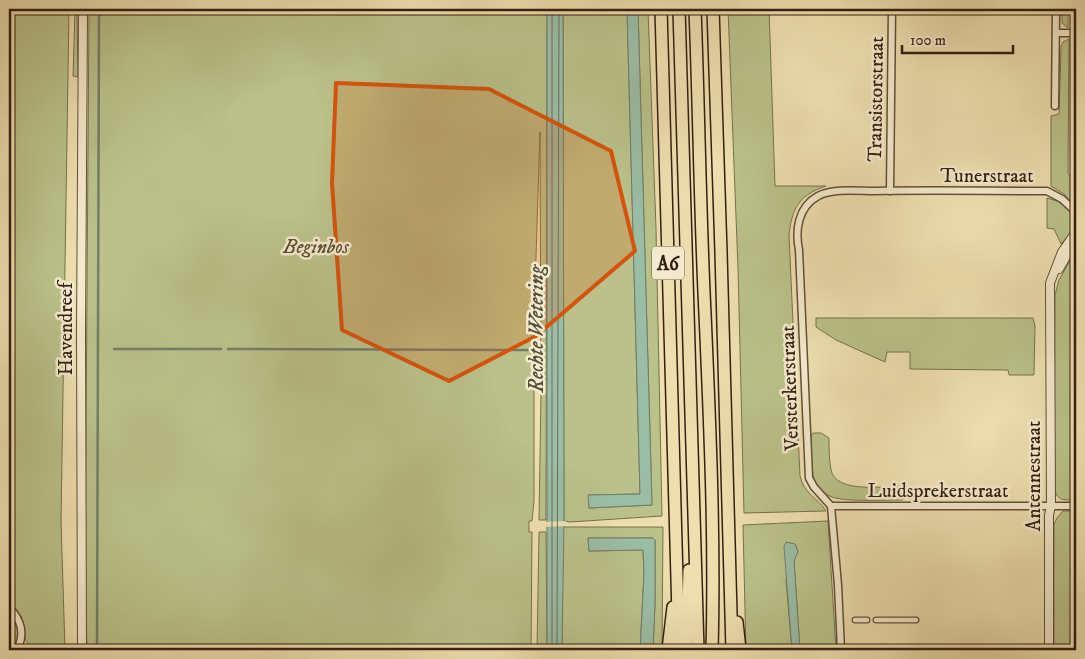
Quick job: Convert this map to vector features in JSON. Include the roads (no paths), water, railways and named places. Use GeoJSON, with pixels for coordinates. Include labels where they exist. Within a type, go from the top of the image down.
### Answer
{"type":"FeatureCollection","features":[{"type":"Feature","properties":{"kind":"highway","name":"A6"},"geometry":{"type":"LineString","coordinates":[[660,9],[679,650]]}},
{"type":"Feature","properties":{"kind":"highway","name":"A6"},"geometry":{"type":"LineString","coordinates":[[679,9],[692,491],[687,650]]}},
{"type":"Feature","properties":{"kind":"highway","name":"A6"},"geometry":{"type":"LineString","coordinates":[[696,9],[712,521],[712,650]]}},
{"type":"Feature","properties":{"kind":"highway"},"geometry":{"type":"LineString","coordinates":[[713,9],[732,650]]}},
{"type":"Feature","properties":{"kind":"highway","name":"A6"},"geometry":{"type":"LineString","coordinates":[[692,521],[698,650]]}},
{"type":"Feature","properties":{"kind":"highway"},"geometry":{"type":"LineString","coordinates":[[730,577],[740,650]]}},
{"type":"Feature","properties":{"kind":"highway","name":"A6"},"geometry":{"type":"LineString","coordinates":[[668,650],[668,634],[677,581]]}},
{"type":"Feature","properties":{"kind":"street","name":"Havendreef"},"geometry":{"type":"LineString","coordinates":[[82,650],[81,370],[84,9]]}},
{"type":"Feature","properties":{"kind":"street","name":"Transistorstraat"},"geometry":{"type":"LineString","coordinates":[[890,191],[892,9]]}},
{"type":"Feature","properties":{"kind":"street"},"geometry":{"type":"LineString","coordinates":[[1055,106],[1056,9]]}},
{"type":"Feature","properties":{"kind":"street"},"geometry":{"type":"LineString","coordinates":[[1056,33],[1076,33]]}},
{"type":"Feature","properties":{"kind":"street","name":"Versterkerstraat"},"geometry":{"type":"LineString","coordinates":[[831,506],[814,487],[809,478],[798,223],[810,202],[818,196],[841,192],[890,191]]}},
{"type":"Feature","properties":{"kind":"street","name":"Tunerstraat"},"geometry":{"type":"LineString","coordinates":[[890,191],[1047,191],[1062,199],[1076,212]]}},
{"type":"Feature","properties":{"kind":"street","name":"Antennestraat"},"geometry":{"type":"LineString","coordinates":[[1049,650],[1049,515],[1051,506],[1050,283],[1062,252],[1076,232]]}},
{"type":"Feature","properties":{"kind":"street","name":"Antennestraat"},"geometry":{"type":"LineString","coordinates":[[1051,303],[1054,281],[1060,266],[1076,244]]}},
{"type":"Feature","properties":{"kind":"street"},"geometry":{"type":"LineString","coordinates":[[831,506],[838,585],[841,650]]}},
{"type":"Feature","properties":{"kind":"street","name":"Luidsprekerstraat"},"geometry":{"type":"LineString","coordinates":[[831,506],[1076,506]]}},
{"type":"Feature","properties":{"kind":"street"},"geometry":{"type":"LineString","coordinates":[[9,607],[17,617],[22,630],[22,637],[16,650]]}},
{"type":"Feature","properties":{"kind":"street"},"geometry":{"type":"LineString","coordinates":[[855,620],[867,620]]}},
{"type":"Feature","properties":{"kind":"street"},"geometry":{"type":"LineString","coordinates":[[876,620],[916,620]]}},
{"type":"Feature","properties":{"kind":"water"},"geometry":{"type":"Polygon","coordinates":[[[547,9],[563,9],[564,521],[562,650],[547,650],[547,9]]]}},
{"type":"Feature","properties":{"kind":"water"},"geometry":{"type":"Polygon","coordinates":[[[627,9],[638,9],[652,505],[589,508],[588,495],[640,494],[627,9]]]}},
{"type":"Feature","properties":{"kind":"water"},"geometry":{"type":"Polygon","coordinates":[[[588,538],[653,538],[655,540],[653,650],[640,650],[644,574],[643,550],[589,551],[588,538]]]}},
{"type":"Feature","properties":{"kind":"water"},"geometry":{"type":"Polygon","coordinates":[[[786,542],[795,544],[798,552],[794,561],[800,650],[792,650],[784,547],[786,542]]]}},
{"type":"Feature","properties":{"kind":"waterway"},"geometry":{"type":"LineString","coordinates":[[97,650],[99,13]]}},
{"type":"Feature","properties":{"kind":"waterway"},"geometry":{"type":"LineString","coordinates":[[114,349],[221,349]]}},
{"type":"Feature","properties":{"kind":"waterway","name":"Rechte Wetering"},"geometry":{"type":"LineString","coordinates":[[228,349],[533,350]]}},
{"type":"Feature","properties":{"kind":"park label","name":"Beginbos"},"geometry":{"type":"Point","coordinates":[316,246]}}]}
